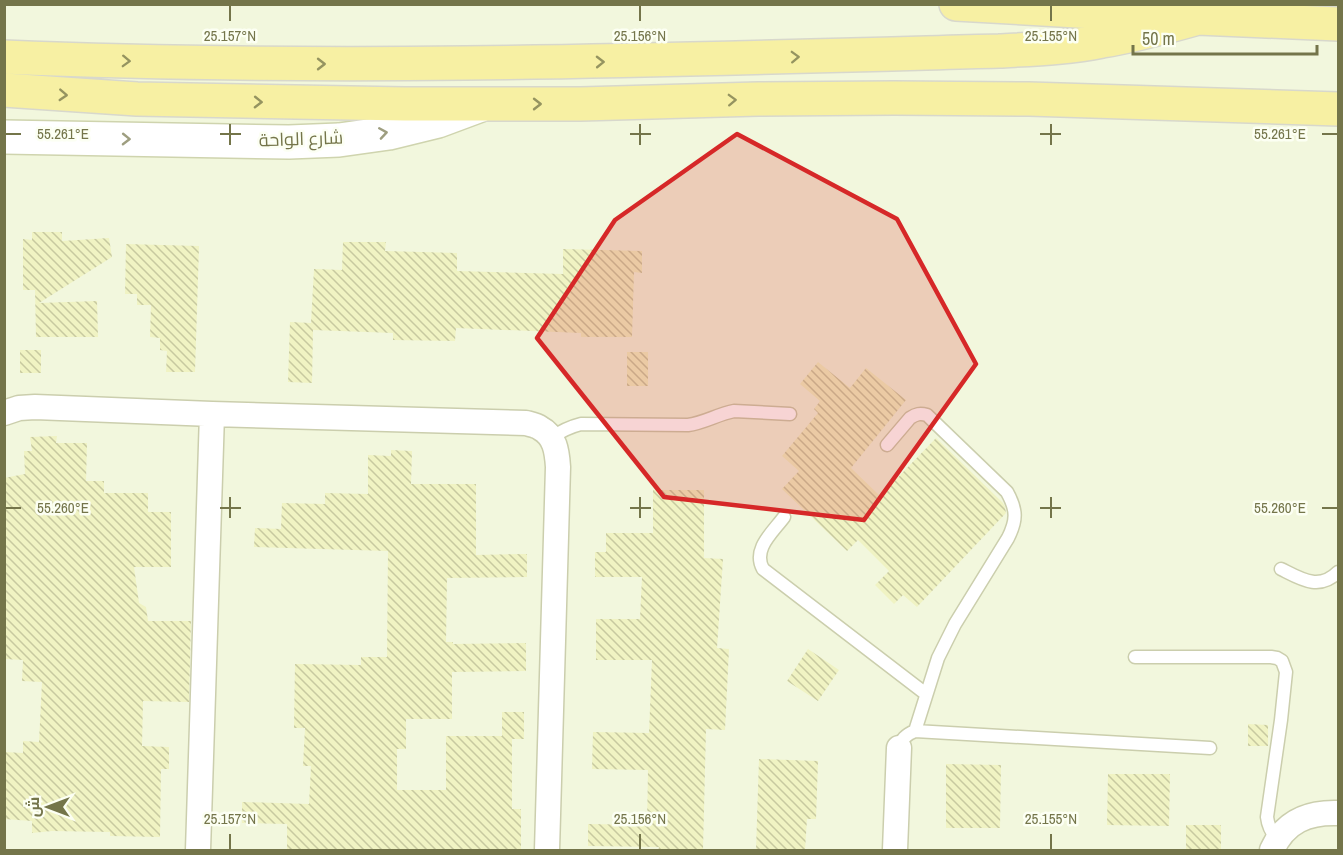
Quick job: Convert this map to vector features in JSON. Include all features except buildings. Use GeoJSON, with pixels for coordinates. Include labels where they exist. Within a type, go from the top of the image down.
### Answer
{"type":"FeatureCollection","features":[{"type":"Feature","properties":{"kind":"highway"},"geometry":{"type":"LineString","coordinates":[[956,4],[1338,24]]}},
{"type":"Feature","properties":{"kind":"highway"},"geometry":{"type":"LineString","coordinates":[[4,57],[156,62],[442,64],[999,51],[1100,42],[1149,32],[1197,18]]}},
{"type":"Feature","properties":{"kind":"highway"},"geometry":{"type":"LineString","coordinates":[[4,90],[137,99],[370,104],[581,104],[894,98],[1029,99],[1338,109]]}},
{"type":"Feature","properties":{"kind":"street","name":"شارع الواحة"},"geometry":{"type":"LineString","coordinates":[[4,137],[289,142],[339,140],[389,133],[438,121],[485,104]]}},
{"type":"Feature","properties":{"kind":"street"},"geometry":{"type":"LineString","coordinates":[[4,413],[19,408],[35,407],[526,423],[540,428],[551,438],[557,452],[558,467],[547,850]]}},
{"type":"Feature","properties":{"kind":"street"},"geometry":{"type":"LineString","coordinates":[[198,850],[212,414]]}},
{"type":"Feature","properties":{"kind":"street"},"geometry":{"type":"LineString","coordinates":[[895,850],[907,740]]}},
{"type":"Feature","properties":{"kind":"street"},"geometry":{"type":"LineString","coordinates":[[1274,845],[1290,825],[1307,816],[1338,813]]}},
{"type":"Feature","properties":{"kind":"lane"},"geometry":{"type":"LineString","coordinates":[[551,438],[560,431],[581,424],[688,425],[698,424],[734,411],[790,414]]}},
{"type":"Feature","properties":{"kind":"lane"},"geometry":{"type":"LineString","coordinates":[[887,445],[915,414],[927,415],[1007,492],[1013,503],[1015,515],[1008,538],[946,641],[907,740],[1210,748]]}},
{"type":"Feature","properties":{"kind":"lane"},"geometry":{"type":"LineString","coordinates":[[784,517],[760,549],[759,563],[763,569],[926,694]]}},
{"type":"Feature","properties":{"kind":"lane"},"geometry":{"type":"LineString","coordinates":[[1281,569],[1306,581],[1316,582],[1335,576],[1338,572]]}},
{"type":"Feature","properties":{"kind":"lane"},"geometry":{"type":"LineString","coordinates":[[1135,657],[1271,657],[1282,661],[1285,678],[1281,720],[1267,817],[1274,845]]}},
{"type":"Feature","properties":{"kind":"highlighted area"},"geometry":{"type":"Polygon","coordinates":[[[737,134],[897,219],[976,364],[864,520],[664,497],[537,338],[615,220],[737,134]]]}},
{"type":"Feature","properties":{"kind":"shaded area"},"geometry":{"type":"Polygon","coordinates":[[[5,5],[1338,5],[1338,850],[5,850],[5,5]]]}}]}
